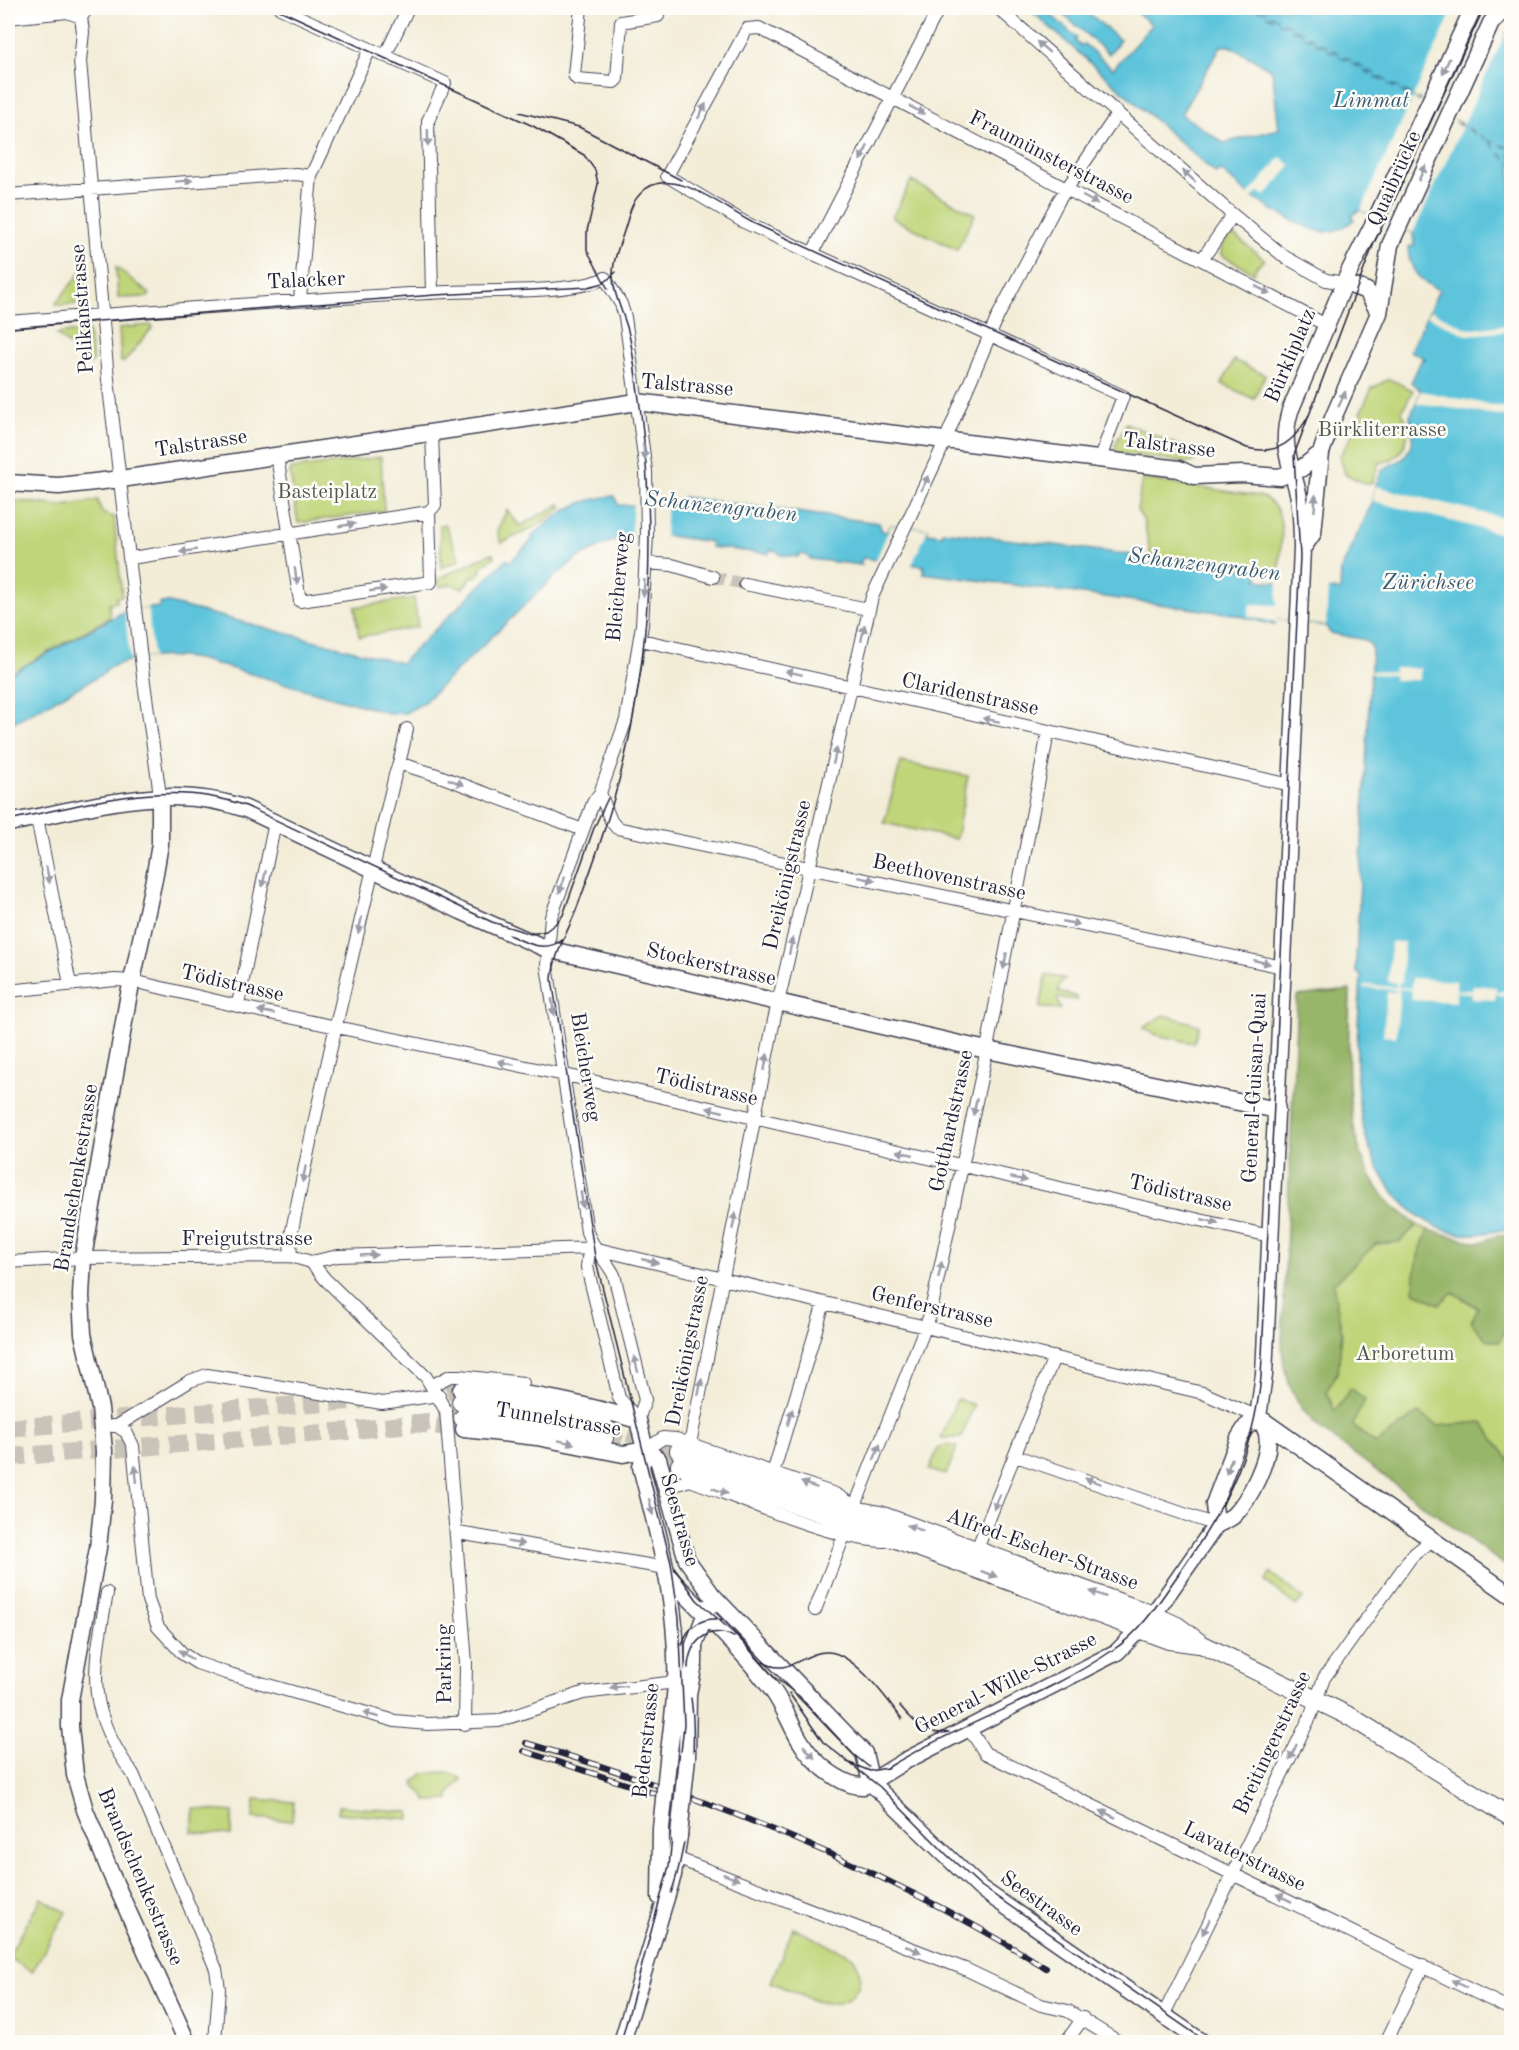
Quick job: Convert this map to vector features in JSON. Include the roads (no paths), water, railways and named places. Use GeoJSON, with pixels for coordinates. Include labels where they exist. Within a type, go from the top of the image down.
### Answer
{"type":"FeatureCollection","features":[{"type":"Feature","properties":{"kind":"main road","name":"Tunnelstrasse"},"geometry":{"type":"LineString","coordinates":[[462,1410],[514,1406],[603,1431]]}},
{"type":"Feature","properties":{"kind":"main road","name":"Alfred-Escher-Strasse"},"geometry":{"type":"LineString","coordinates":[[683,1454],[834,1506],[859,1508],[978,1549],[1153,1615],[1177,1626],[1201,1644],[1351,1717],[1512,1818]]}},
{"type":"Feature","properties":{"kind":"main road","name":"Alfred-Escher-Strasse"},"geometry":{"type":"LineString","coordinates":[[683,1454],[895,1540],[1169,1640],[1201,1644]]}},
{"type":"Feature","properties":{"kind":"street"},"geometry":{"type":"LineString","coordinates":[[280,8],[445,83],[428,121],[432,293]]}},
{"type":"Feature","properties":{"kind":"street"},"geometry":{"type":"LineString","coordinates":[[385,56],[408,8]]}},
{"type":"Feature","properties":{"kind":"street"},"geometry":{"type":"LineString","coordinates":[[581,8],[574,75],[577,79],[614,82],[617,79],[621,22],[658,16]]}},
{"type":"Feature","properties":{"kind":"street"},"geometry":{"type":"LineString","coordinates":[[939,8],[812,254],[1123,396],[1099,461]]}},
{"type":"Feature","properties":{"kind":"street"},"geometry":{"type":"LineString","coordinates":[[998,8],[1233,215],[1303,269],[1326,280],[1345,283],[1367,291],[1379,313],[1333,418],[1321,453],[1291,474]]}},
{"type":"Feature","properties":{"kind":"street","name":"Quaibrücke"},"geometry":{"type":"LineString","coordinates":[[1379,313],[1387,256],[1397,226],[1491,23],[1505,8]]}},
{"type":"Feature","properties":{"kind":"street","name":"Quaibrücke"},"geometry":{"type":"LineString","coordinates":[[1345,283],[1472,10]]}},
{"type":"Feature","properties":{"kind":"street"},"geometry":{"type":"LineString","coordinates":[[8,18],[84,12]]}},
{"type":"Feature","properties":{"kind":"street","name":"Pelikanstrasse"},"geometry":{"type":"LineString","coordinates":[[84,12],[80,61],[81,88],[93,188],[102,315],[141,658]]}},
{"type":"Feature","properties":{"kind":"street","name":"Fraumünsterstrasse"},"geometry":{"type":"LineString","coordinates":[[812,254],[715,206],[667,176],[742,34],[754,27],[1203,258],[1328,326]]}},
{"type":"Feature","properties":{"kind":"street"},"geometry":{"type":"LineString","coordinates":[[300,300],[311,176],[370,49]]}},
{"type":"Feature","properties":{"kind":"street","name":"Dreikönigstrasse"},"geometry":{"type":"LineString","coordinates":[[683,1454],[723,1278],[778,1003],[868,609],[886,564],[945,440],[989,335],[1067,188],[1118,113]]}},
{"type":"Feature","properties":{"kind":"street"},"geometry":{"type":"LineString","coordinates":[[8,195],[296,174],[311,176]]}},
{"type":"Feature","properties":{"kind":"street"},"geometry":{"type":"LineString","coordinates":[[1203,258],[1233,215]]}},
{"type":"Feature","properties":{"kind":"street","name":"Talacker"},"geometry":{"type":"LineString","coordinates":[[8,322],[300,300],[578,285],[605,278]]}},
{"type":"Feature","properties":{"kind":"street","name":"Bleicherweg"},"geometry":{"type":"LineString","coordinates":[[605,278],[621,304],[625,322],[637,402],[647,499],[641,640],[626,720],[551,917],[547,965],[587,1232],[593,1248],[605,1257],[614,1275],[645,1400],[638,1420]]}},
{"type":"Feature","properties":{"kind":"street","name":"Bürkliplatz"},"geometry":{"type":"LineString","coordinates":[[1291,474],[1286,449],[1287,423],[1345,283]]}},
{"type":"Feature","properties":{"kind":"street","name":"Talstrasse"},"geometry":{"type":"LineString","coordinates":[[8,483],[59,486],[121,479],[432,435],[637,402],[1099,461],[1179,469],[1194,476],[1243,474],[1271,478],[1291,474]]}},
{"type":"Feature","properties":{"kind":"street"},"geometry":{"type":"LineString","coordinates":[[131,558],[429,512],[435,505],[432,435]]}},
{"type":"Feature","properties":{"kind":"street","name":"General-Guisan-Quai"},"geometry":{"type":"LineString","coordinates":[[1302,549],[1313,533],[1321,453]]}},
{"type":"Feature","properties":{"kind":"street"},"geometry":{"type":"LineString","coordinates":[[277,456],[300,601],[431,582],[429,512]]}},
{"type":"Feature","properties":{"kind":"street","name":"General-Guisan-Quai"},"geometry":{"type":"LineString","coordinates":[[1258,1417],[1264,1376],[1302,549],[1300,507],[1291,474]]}},
{"type":"Feature","properties":{"kind":"street"},"geometry":{"type":"LineString","coordinates":[[645,563],[672,565],[713,577]]}},
{"type":"Feature","properties":{"kind":"street"},"geometry":{"type":"LineString","coordinates":[[745,584],[868,609]]}},
{"type":"Feature","properties":{"kind":"street","name":"Claridenstrasse"},"geometry":{"type":"LineString","coordinates":[[641,640],[1048,733],[1292,785]]}},
{"type":"Feature","properties":{"kind":"street","name":"Brandschenkestrasse"},"geometry":{"type":"LineString","coordinates":[[141,658],[160,795],[160,844],[83,1258],[81,1296],[83,1334],[110,1426],[92,1590],[70,1700],[74,1767],[85,1810],[111,1874],[187,2043]]}},
{"type":"Feature","properties":{"kind":"street"},"geometry":{"type":"LineString","coordinates":[[291,1256],[293,1225],[315,1122],[372,868],[395,775],[401,764],[400,756],[407,729]]}},
{"type":"Feature","properties":{"kind":"street","name":"Gotthardstrasse"},"geometry":{"type":"LineString","coordinates":[[859,1508],[927,1327],[995,1011],[1048,733]]}},
{"type":"Feature","properties":{"kind":"street"},"geometry":{"type":"LineString","coordinates":[[401,764],[444,777],[583,830]]}},
{"type":"Feature","properties":{"kind":"street","name":"Beethovenstrasse"},"geometry":{"type":"LineString","coordinates":[[600,793],[610,821],[617,828],[1283,967]]}},
{"type":"Feature","properties":{"kind":"street","name":"Stockerstrasse"},"geometry":{"type":"LineString","coordinates":[[8,823],[160,795],[188,795],[221,801],[275,822],[461,911],[547,949],[778,1003],[1276,1110]]}},
{"type":"Feature","properties":{"kind":"street"},"geometry":{"type":"LineString","coordinates":[[37,818],[70,984]]}},
{"type":"Feature","properties":{"kind":"street"},"geometry":{"type":"LineString","coordinates":[[238,1005],[275,822]]}},
{"type":"Feature","properties":{"kind":"street","name":"Tödistrasse"},"geometry":{"type":"LineString","coordinates":[[8,991],[70,984],[133,981],[563,1075],[1270,1236]]}},
{"type":"Feature","properties":{"kind":"street","name":"Bleicherweg"},"geometry":{"type":"LineString","coordinates":[[593,1248],[587,1267],[619,1398],[638,1420],[645,1450]]}},
{"type":"Feature","properties":{"kind":"street","name":"Freigutstrasse"},"geometry":{"type":"LineString","coordinates":[[8,1262],[83,1258],[291,1256],[311,1262],[338,1256],[593,1248]]}},
{"type":"Feature","properties":{"kind":"street","name":"Genferstrasse"},"geometry":{"type":"LineString","coordinates":[[593,1248],[1203,1393],[1258,1417]]}},
{"type":"Feature","properties":{"kind":"street","name":"Parkring"},"geometry":{"type":"LineString","coordinates":[[110,1426],[126,1432],[133,1446],[148,1600],[158,1627],[183,1654],[209,1668],[395,1721],[465,1724],[466,1663],[458,1533],[446,1411],[436,1390],[325,1279],[311,1262]]}},
{"type":"Feature","properties":{"kind":"street"},"geometry":{"type":"LineString","coordinates":[[773,1473],[824,1303]]}},
{"type":"Feature","properties":{"kind":"street"},"geometry":{"type":"LineString","coordinates":[[978,1549],[1017,1456],[1054,1358]]}},
{"type":"Feature","properties":{"kind":"street"},"geometry":{"type":"LineString","coordinates":[[110,1426],[189,1380],[207,1375],[382,1403],[418,1400],[436,1390],[450,1376],[523,1383]]}},
{"type":"Feature","properties":{"kind":"street","name":"Tunnelstrasse"},"geometry":{"type":"LineString","coordinates":[[462,1410],[498,1391],[576,1404],[638,1420]]}},
{"type":"Feature","properties":{"kind":"street","name":"Tunnelstrasse"},"geometry":{"type":"LineString","coordinates":[[462,1410],[537,1437],[623,1454],[645,1450]]}},
{"type":"Feature","properties":{"kind":"street"},"geometry":{"type":"LineString","coordinates":[[1017,1456],[1216,1525],[1214,1504],[1239,1438],[1246,1427],[1258,1417],[1512,1596]]}},
{"type":"Feature","properties":{"kind":"street","name":"General-Wille-Strasse"},"geometry":{"type":"LineString","coordinates":[[871,1783],[893,1767],[1107,1658],[1141,1630],[1216,1525],[1231,1518],[1240,1508],[1261,1470],[1267,1451],[1267,1433],[1258,1417]]}},
{"type":"Feature","properties":{"kind":"street","name":"Alfred-Escher-Strasse"},"geometry":{"type":"LineString","coordinates":[[645,1450],[663,1438],[683,1454],[773,1473],[835,1494],[859,1508]]}},
{"type":"Feature","properties":{"kind":"street","name":"Seestrasse"},"geometry":{"type":"LineString","coordinates":[[871,1783],[857,1786],[820,1765],[797,1738],[773,1691],[667,1572],[641,1467],[645,1450],[658,1459],[687,1560],[712,1595],[864,1753],[871,1783],[945,1858],[980,1888],[1202,2043]]}},
{"type":"Feature","properties":{"kind":"street","name":"Alfred-Escher-Strasse"},"geometry":{"type":"LineString","coordinates":[[665,1488],[676,1482],[690,1480],[844,1536],[882,1543],[895,1540]]}},
{"type":"Feature","properties":{"kind":"street"},"geometry":{"type":"LineString","coordinates":[[458,1533],[667,1572]]}},
{"type":"Feature","properties":{"kind":"street"},"geometry":{"type":"LineString","coordinates":[[815,1610],[844,1536]]}},
{"type":"Feature","properties":{"kind":"street","name":"Breitingerstrasse"},"geometry":{"type":"LineString","coordinates":[[1162,2016],[1311,1715],[1324,1678],[1412,1556],[1432,1539]]}},
{"type":"Feature","properties":{"kind":"street","name":"Bederstrasse"},"geometry":{"type":"LineString","coordinates":[[667,1572],[682,1688],[687,1756],[680,1836],[668,1856]]}},
{"type":"Feature","properties":{"kind":"street"},"geometry":{"type":"LineString","coordinates":[[107,1593],[94,1670],[100,1713],[115,1750],[133,1774],[216,1969],[219,1989],[216,2043]]}},
{"type":"Feature","properties":{"kind":"street","name":"Bederstrasse"},"geometry":{"type":"LineString","coordinates":[[622,2043],[660,1910],[668,1856],[661,1828],[669,1751],[682,1688],[694,1664],[694,1645],[712,1595]]}},
{"type":"Feature","properties":{"kind":"street"},"geometry":{"type":"LineString","coordinates":[[694,1664],[704,1638],[712,1634],[722,1635]]}},
{"type":"Feature","properties":{"kind":"street"},"geometry":{"type":"LineString","coordinates":[[465,1724],[498,1721],[583,1693],[682,1688]]}},
{"type":"Feature","properties":{"kind":"street","name":"Lavaterstrasse"},"geometry":{"type":"LineString","coordinates":[[969,1728],[986,1752],[1049,1785],[1512,2010]]}},
{"type":"Feature","properties":{"kind":"street"},"geometry":{"type":"LineString","coordinates":[[668,1856],[954,1965],[1041,2005],[1053,2006],[1083,2018],[1119,2043]]}},
{"type":"Feature","properties":{"kind":"street"},"geometry":{"type":"LineString","coordinates":[[1386,2043],[1423,1966]]}},
{"type":"Feature","properties":{"kind":"street"},"geometry":{"type":"LineString","coordinates":[[1066,2043],[1083,2018]]}},
{"type":"Feature","properties":{"kind":"water"},"geometry":{"type":"Polygon","coordinates":[[[1028,8],[1052,8],[1048,12],[1077,38],[1075,41],[1081,46],[1084,44],[1113,69],[1152,25],[1132,8],[1455,8],[1454,18],[1497,39],[1511,29],[1511,1229],[1462,1234],[1428,1222],[1400,1199],[1382,1175],[1370,1149],[1362,1122],[1358,1093],[1361,976],[1356,972],[1356,960],[1372,647],[1366,640],[1330,633],[1326,626],[1277,619],[1275,625],[1233,614],[923,573],[924,566],[863,558],[860,562],[862,565],[810,559],[806,555],[799,554],[798,557],[781,555],[777,551],[769,550],[769,554],[711,547],[711,542],[655,534],[636,535],[612,541],[578,558],[555,576],[423,703],[405,713],[388,713],[198,659],[149,657],[115,665],[105,670],[105,673],[8,725],[8,675],[125,611],[160,607],[160,603],[169,603],[401,663],[507,559],[510,562],[533,539],[532,536],[552,520],[579,504],[615,496],[618,505],[681,506],[683,497],[879,523],[882,531],[887,532],[891,525],[928,529],[927,533],[942,535],[943,531],[1258,571],[1258,580],[1340,591],[1341,570],[1373,501],[1375,486],[1383,469],[1403,459],[1412,445],[1413,429],[1410,417],[1421,391],[1411,382],[1422,359],[1426,359],[1410,351],[1439,290],[1421,279],[1410,262],[1408,247],[1414,246],[1413,233],[1360,210],[1352,215],[1354,220],[1336,230],[1328,232],[1314,230],[1261,203],[1220,170],[1216,174],[1028,8]],[[1221,46],[1181,114],[1224,143],[1279,129],[1272,70],[1230,46],[1221,46]]]}},
{"type":"Feature","properties":{"kind":"water"},"geometry":{"type":"Polygon","coordinates":[[[1073,8],[1083,8],[1120,40],[1109,54],[1065,16],[1073,8]]]}},
{"type":"Feature","properties":{"kind":"tunnel"},"geometry":{"type":"LineString","coordinates":[[713,577],[745,584]]}},
{"type":"Feature","properties":{"kind":"tunnel"},"geometry":{"type":"LineString","coordinates":[[423,1396],[461,1390]]}},
{"type":"Feature","properties":{"kind":"tunnel"},"geometry":{"type":"LineString","coordinates":[[8,1428],[362,1400]]}},
{"type":"Feature","properties":{"kind":"tunnel"},"geometry":{"type":"LineString","coordinates":[[8,1457],[348,1431],[463,1418]]}},
{"type":"Feature","properties":{"kind":"tunnel"},"geometry":{"type":"LineString","coordinates":[[412,1424],[461,1429]]}},
{"type":"Feature","properties":{"kind":"tunnel"},"geometry":{"type":"LineString","coordinates":[[603,1424],[679,1451]]}},
{"type":"Feature","properties":{"kind":"tunnel"},"geometry":{"type":"LineString","coordinates":[[604,1438],[680,1465]]}},
{"type":"Feature","properties":{"kind":"tram line"},"geometry":{"type":"LineString","coordinates":[[275,8],[533,126],[584,155],[595,170],[598,184],[587,231],[587,250],[608,289]]}},
{"type":"Feature","properties":{"kind":"tram line"},"geometry":{"type":"LineString","coordinates":[[847,1762],[870,1771],[887,1768],[943,1738],[1030,1697],[1113,1650],[1131,1636],[1146,1619],[1190,1558],[1232,1486],[1242,1461],[1257,1407],[1261,1377],[1300,556],[1294,455],[1374,243],[1484,8]]}},
{"type":"Feature","properties":{"kind":"tram line"},"geometry":{"type":"LineString","coordinates":[[519,112],[579,127],[681,180]]}},
{"type":"Feature","properties":{"kind":"tram line"},"geometry":{"type":"LineString","coordinates":[[621,2042],[669,1866],[684,1724],[679,1618],[671,1563],[595,1257],[552,979],[558,953],[575,913],[613,802],[637,698],[644,645],[649,538],[643,431],[632,346],[613,280],[613,267],[632,206],[640,194],[652,185],[666,182],[696,190],[753,223],[1247,448],[1268,450],[1285,444],[1299,431],[1310,413]]}},
{"type":"Feature","properties":{"kind":"tram line"},"geometry":{"type":"LineString","coordinates":[[8,328],[435,295],[588,287],[604,283],[616,272]]}},
{"type":"Feature","properties":{"kind":"tram line"},"geometry":{"type":"LineString","coordinates":[[8,820],[127,796],[187,794],[217,798],[246,806],[492,922],[531,934],[546,931],[563,915],[594,828],[608,798]]}},
{"type":"Feature","properties":{"kind":"tram line"},"geometry":{"type":"LineString","coordinates":[[509,935],[536,946],[550,946],[564,939]]}},
{"type":"Feature","properties":{"kind":"tram line"},"geometry":{"type":"LineString","coordinates":[[675,1569],[697,1600],[739,1638],[774,1677],[799,1696],[853,1754],[869,1767]]}},
{"type":"Feature","properties":{"kind":"tram line"},"geometry":{"type":"LineString","coordinates":[[682,1645],[684,1638],[697,1624],[709,1620],[723,1620]]}},
{"type":"Feature","properties":{"kind":"tram line"},"geometry":{"type":"LineString","coordinates":[[688,1668],[692,1650],[702,1638],[716,1633],[734,1637]]}},
{"type":"Feature","properties":{"kind":"tram line"},"geometry":{"type":"LineString","coordinates":[[763,1662],[781,1667],[819,1653],[838,1654],[849,1660],[870,1679],[902,1719]]}},
{"type":"Feature","properties":{"kind":"tram line"},"geometry":{"type":"LineString","coordinates":[[789,1693],[823,1742],[880,1787],[981,1886],[1207,2042]]}},
{"type":"Feature","properties":{"kind":"tram line"},"geometry":{"type":"LineString","coordinates":[[671,1893],[682,1850],[690,1796],[693,1742],[691,1698]]}},
{"type":"Feature","properties":{"kind":"tram line"},"geometry":{"type":"LineString","coordinates":[[900,1706],[921,1727],[934,1732],[949,1732]]}},
{"type":"Feature","properties":{"kind":"railway"},"geometry":{"type":"LineString","coordinates":[[526,1743],[660,1786],[794,1838],[924,1899],[1046,1968]]}},
{"type":"Feature","properties":{"kind":"railway"},"geometry":{"type":"LineString","coordinates":[[524,1751],[663,1796]]}},
{"type":"Feature","properties":{"kind":"water label","name":"Limmat"},"geometry":{"type":"Point","coordinates":[1371,101]}},
{"type":"Feature","properties":{"kind":"water label","name":"Schanzengraben"},"geometry":{"type":"Point","coordinates":[721,507]}},
{"type":"Feature","properties":{"kind":"water label","name":"Schanzengraben"},"geometry":{"type":"Point","coordinates":[1204,565]}},
{"type":"Feature","properties":{"kind":"water label","name":"Zürichsee"},"geometry":{"type":"Point","coordinates":[1428,583]}},
{"type":"Feature","properties":{"kind":"park label","name":"Bürkliterrasse"},"geometry":{"type":"Point","coordinates":[1382,430]}},
{"type":"Feature","properties":{"kind":"park label","name":"Basteiplatz"},"geometry":{"type":"Point","coordinates":[327,492]}},
{"type":"Feature","properties":{"kind":"park label","name":"Arboretum"},"geometry":{"type":"Point","coordinates":[1405,1354]}}]}
